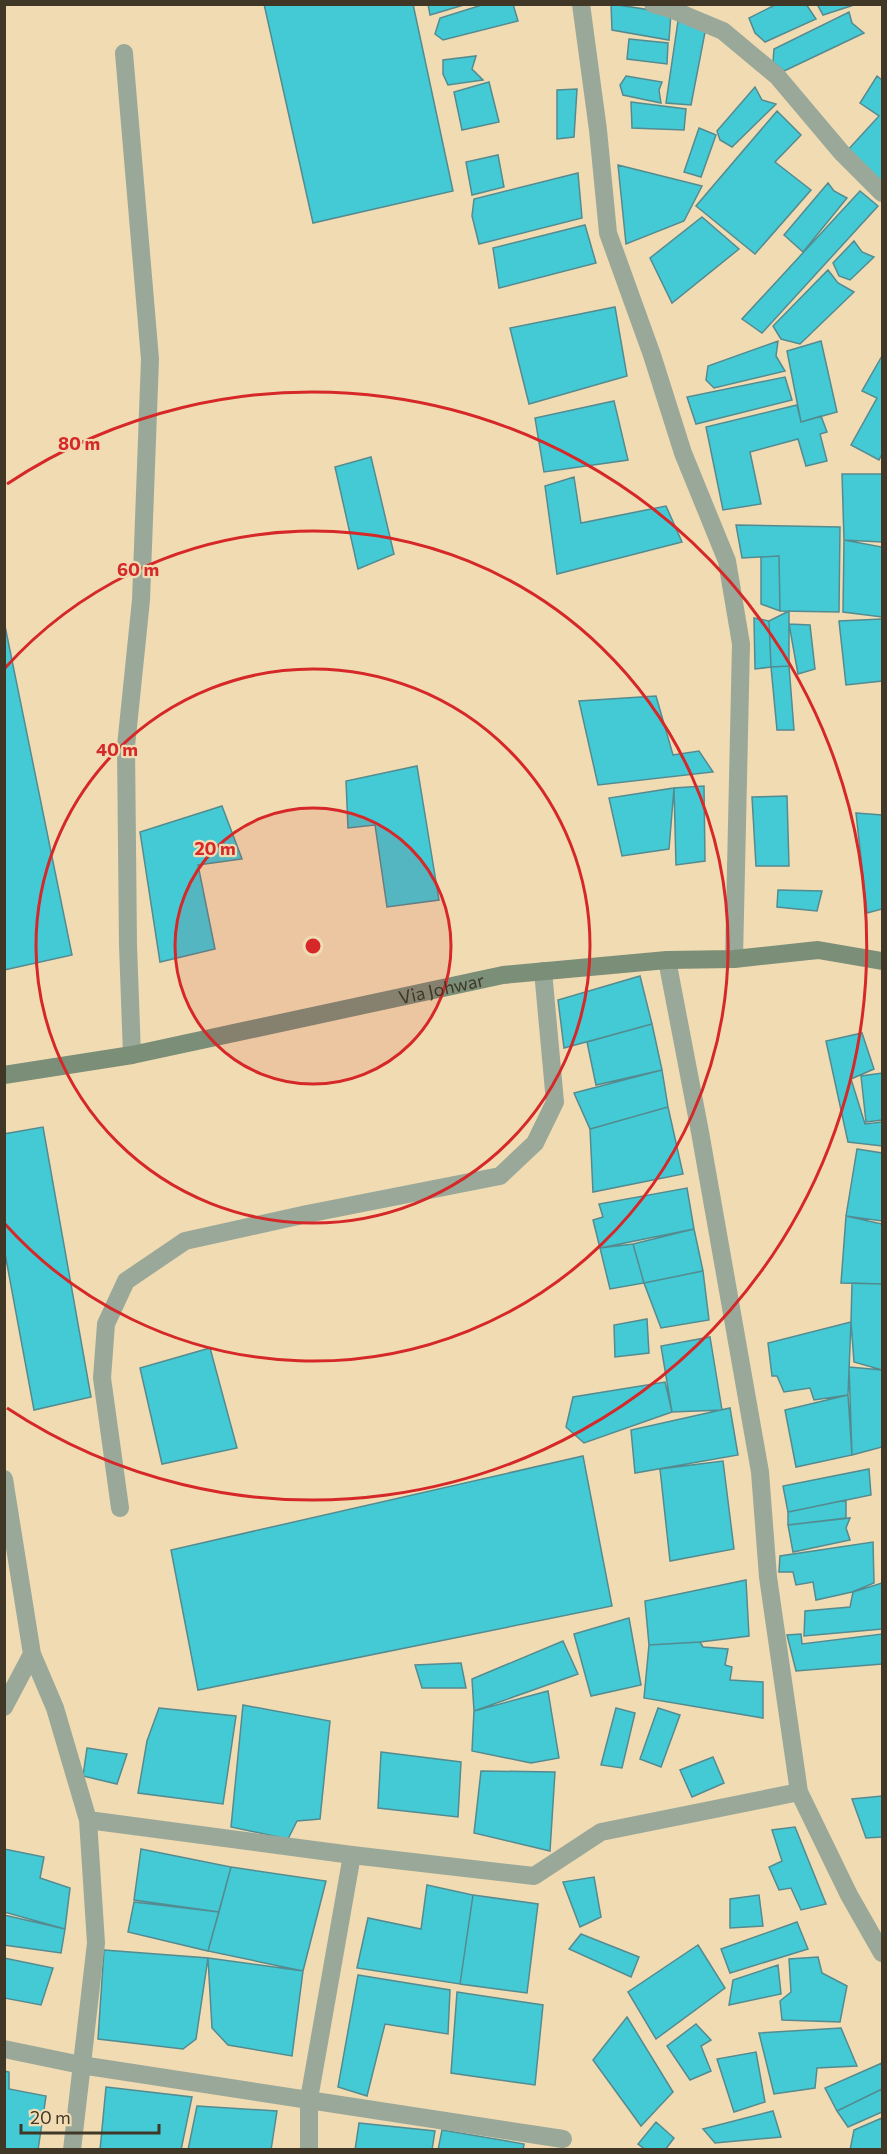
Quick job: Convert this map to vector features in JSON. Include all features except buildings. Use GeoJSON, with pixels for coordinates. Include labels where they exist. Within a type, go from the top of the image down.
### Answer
{"type":"FeatureCollection","features":[{"type":"Feature","properties":{"kind":"street"},"geometry":{"type":"LineString","coordinates":[[581,4],[598,130],[608,233],[652,355],[683,453],[727,561],[741,644],[734,959]]}},
{"type":"Feature","properties":{"kind":"street"},"geometry":{"type":"LineString","coordinates":[[653,4],[723,31],[777,76],[842,153],[882,194]]}},
{"type":"Feature","properties":{"kind":"street"},"geometry":{"type":"LineString","coordinates":[[124,53],[150,359],[141,600],[126,746],[128,945],[132,1055]]}},
{"type":"Feature","properties":{"kind":"street","name":"Via Johwar"},"geometry":{"type":"LineString","coordinates":[[4,1075],[132,1055],[503,975],[667,960],[734,959],[818,950],[882,961]]}},
{"type":"Feature","properties":{"kind":"street"},"geometry":{"type":"LineString","coordinates":[[667,960],[760,1472],[768,1577],[799,1792],[849,1894],[882,1953]]}},
{"type":"Feature","properties":{"kind":"street"},"geometry":{"type":"LineString","coordinates":[[120,1508],[102,1378],[106,1323],[126,1281],[185,1241],[500,1176],[535,1143],[555,1102],[543,971]]}},
{"type":"Feature","properties":{"kind":"street"},"geometry":{"type":"LineString","coordinates":[[4,1479],[32,1654],[55,1708],[88,1820],[96,1943],[72,2150]]}},
{"type":"Feature","properties":{"kind":"street"},"geometry":{"type":"LineString","coordinates":[[4,1707],[32,1654]]}},
{"type":"Feature","properties":{"kind":"street"},"geometry":{"type":"LineString","coordinates":[[88,1820],[352,1856],[534,1876],[600,1832],[799,1792]]}},
{"type":"Feature","properties":{"kind":"street"},"geometry":{"type":"LineString","coordinates":[[309,2150],[309,2099],[352,1856]]}},
{"type":"Feature","properties":{"kind":"street"},"geometry":{"type":"LineString","coordinates":[[4,2049],[81,2065],[563,2139]]}}]}
